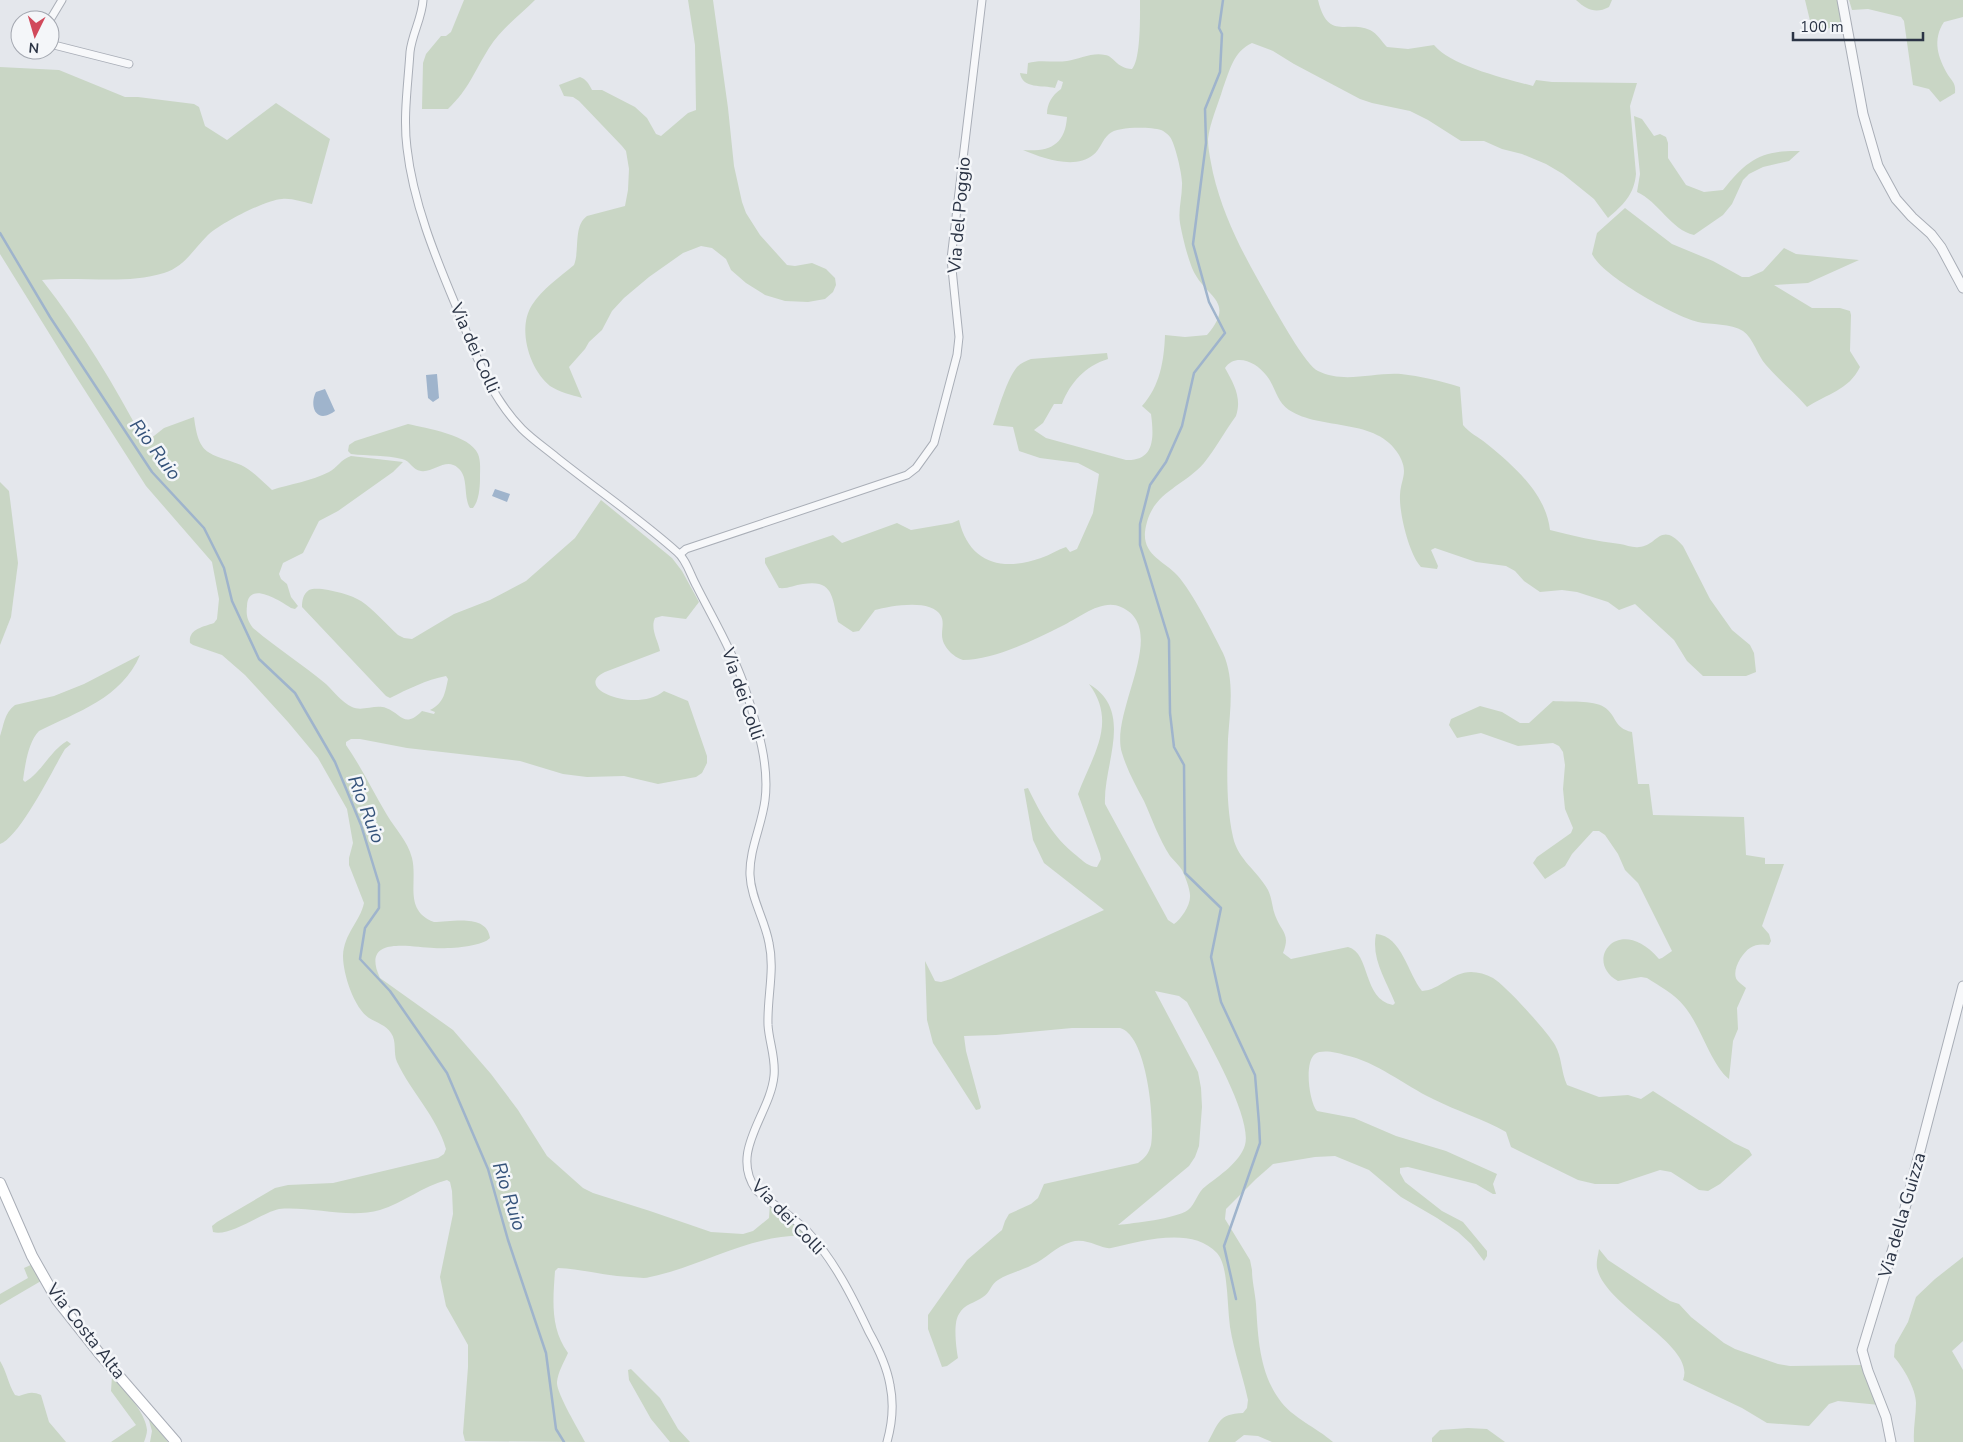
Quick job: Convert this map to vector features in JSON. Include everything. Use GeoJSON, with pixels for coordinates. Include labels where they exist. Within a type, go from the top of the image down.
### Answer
{"type":"FeatureCollection","features":[{"type":"Feature","properties":{"kind":"main road","name":"Via Costa Alta"},"geometry":{"type":"LineString","coordinates":[[0,1183],[32,1256],[57,1300],[99,1353],[176,1442]]}},
{"type":"Feature","properties":{"kind":"street","name":"Via dei Colli"},"geometry":{"type":"LineString","coordinates":[[423,0],[423,7],[410,52],[406,132],[407,149],[429,242],[484,375],[501,404],[523,430],[680,554],[733,656],[743,683],[767,772],[764,804],[751,861],[750,876],[752,892],[768,936],[771,952],[772,970],[768,1023],[775,1062],[771,1092],[751,1140],[747,1155],[747,1171],[756,1190],[805,1229],[817,1243],[850,1292],[876,1345],[889,1377],[892,1415],[887,1442]]}},
{"type":"Feature","properties":{"kind":"street","name":"Via del Poggio"},"geometry":{"type":"LineString","coordinates":[[680,554],[686,548],[907,475],[916,468],[930,449],[941,421],[952,379],[959,337],[951,259],[982,0]]}},
{"type":"Feature","properties":{"kind":"street"},"geometry":{"type":"LineString","coordinates":[[1842,0],[1864,114],[1878,166],[1896,199],[1931,234],[1941,248],[1963,288]]}},
{"type":"Feature","properties":{"kind":"street"},"geometry":{"type":"LineString","coordinates":[[60,47],[129,64]]}},
{"type":"Feature","properties":{"kind":"street","name":"Via della Guizza"},"geometry":{"type":"LineString","coordinates":[[1891,1442],[1886,1417],[1862,1350],[1904,1212],[1963,986]]}},
{"type":"Feature","properties":{"kind":"green space"},"geometry":{"type":"Polygon","coordinates":[[[464,0],[535,0],[494,41],[466,87],[448,109],[422,109],[423,63],[426,54],[441,36],[446,36],[451,32],[464,0]]]}},
{"type":"Feature","properties":{"kind":"green space"},"geometry":{"type":"Polygon","coordinates":[[[688,0],[713,0],[734,166],[746,213],[760,235],[787,265],[795,266],[812,263],[826,269],[835,278],[836,285],[833,292],[825,299],[808,302],[785,301],[765,295],[746,283],[731,270],[726,259],[712,248],[701,246],[683,253],[649,277],[624,298],[612,311],[602,330],[589,342],[569,367],[582,398],[561,392],[550,386],[543,379],[531,359],[526,336],[528,314],[532,305],[541,294],[574,265],[578,232],[583,220],[587,216],[625,206],[629,169],[626,151],[622,146],[579,101],[573,97],[564,96],[559,85],[580,77],[582,78],[592,90],[602,90],[635,107],[647,118],[656,134],[661,136],[688,113],[696,110],[695,45],[688,0]]]}},
{"type":"Feature","properties":{"kind":"green space"},"geometry":{"type":"Polygon","coordinates":[[[1140,0],[1318,0],[1327,21],[1339,27],[1361,28],[1373,31],[1387,47],[1408,49],[1434,45],[1442,53],[1480,71],[1533,86],[1536,80],[1552,82],[1637,83],[1630,106],[1635,181],[1627,199],[1608,218],[1594,199],[1563,174],[1546,164],[1484,141],[1461,141],[1410,111],[1360,99],[1273,51],[1252,43],[1236,56],[1212,120],[1208,139],[1213,173],[1231,227],[1256,276],[1289,333],[1313,367],[1328,375],[1338,377],[1401,374],[1460,387],[1463,425],[1518,471],[1542,504],[1550,530],[1634,547],[1645,546],[1660,536],[1669,535],[1683,546],[1710,599],[1732,630],[1750,645],[1754,653],[1756,672],[1746,676],[1703,676],[1687,661],[1674,640],[1635,604],[1619,610],[1608,602],[1577,592],[1562,590],[1540,592],[1506,566],[1476,562],[1435,548],[1431,550],[1438,566],[1437,569],[1421,567],[1409,543],[1401,512],[1400,495],[1404,466],[1399,455],[1389,443],[1377,435],[1363,430],[1317,421],[1289,410],[1281,402],[1266,375],[1252,363],[1240,360],[1230,363],[1225,368],[1238,397],[1236,416],[1204,463],[1160,499],[1153,508],[1148,519],[1145,540],[1155,557],[1177,575],[1189,591],[1202,612],[1227,663],[1231,695],[1227,763],[1229,813],[1233,837],[1243,859],[1264,883],[1269,893],[1277,921],[1286,937],[1283,953],[1291,959],[1348,947],[1355,951],[1360,958],[1376,994],[1383,1001],[1393,1005],[1395,1003],[1377,961],[1376,934],[1385,936],[1398,948],[1422,991],[1435,988],[1464,973],[1476,972],[1488,975],[1516,999],[1551,1038],[1557,1050],[1567,1085],[1599,1097],[1628,1095],[1641,1099],[1653,1091],[1734,1143],[1749,1150],[1752,1155],[1720,1184],[1708,1191],[1699,1190],[1671,1172],[1660,1170],[1618,1184],[1595,1184],[1578,1180],[1511,1147],[1506,1132],[1433,1099],[1379,1068],[1357,1058],[1334,1052],[1315,1054],[1310,1065],[1309,1082],[1312,1099],[1317,1111],[1354,1118],[1396,1136],[1446,1151],[1497,1174],[1493,1184],[1496,1194],[1493,1194],[1476,1184],[1408,1167],[1400,1168],[1400,1173],[1405,1182],[1442,1211],[1463,1222],[1487,1251],[1484,1261],[1471,1244],[1458,1232],[1401,1197],[1369,1170],[1335,1156],[1315,1157],[1273,1164],[1226,1209],[1225,1219],[1250,1260],[1263,1365],[1272,1388],[1284,1406],[1333,1442],[1272,1442],[1258,1436],[1244,1435],[1235,1442],[1208,1442],[1220,1421],[1229,1415],[1243,1413],[1247,1408],[1248,1400],[1229,1321],[1226,1278],[1222,1263],[1217,1253],[1207,1245],[1194,1240],[1181,1238],[1152,1239],[1111,1248],[1077,1241],[1056,1249],[1028,1267],[998,1280],[985,1295],[961,1311],[956,1323],[958,1358],[947,1366],[942,1367],[928,1329],[928,1315],[967,1260],[1002,1230],[1009,1214],[1031,1204],[1038,1198],[1044,1184],[1138,1163],[1146,1155],[1151,1145],[1152,1118],[1143,1062],[1137,1046],[1129,1034],[1120,1028],[1072,1028],[964,1036],[966,1051],[981,1107],[976,1110],[933,1043],[927,1020],[925,961],[935,981],[941,982],[1104,910],[1044,863],[1033,840],[1024,789],[1028,788],[1043,817],[1061,841],[1084,862],[1097,867],[1101,859],[1100,854],[1078,794],[1100,739],[1102,726],[1097,698],[1089,684],[1103,695],[1111,709],[1114,723],[1114,739],[1105,804],[1168,920],[1174,924],[1180,919],[1190,899],[1185,876],[1162,843],[1122,753],[1120,736],[1123,716],[1140,652],[1140,633],[1135,618],[1121,607],[1106,605],[1091,610],[1069,623],[1014,648],[989,656],[963,660],[952,654],[946,647],[942,639],[942,618],[936,610],[920,605],[910,605],[875,610],[859,631],[853,632],[838,622],[830,592],[826,587],[813,583],[779,588],[765,563],[765,558],[833,535],[842,543],[897,523],[911,530],[952,523],[959,520],[964,535],[979,555],[1001,563],[1027,562],[1066,547],[1070,552],[1077,549],[1093,513],[1099,474],[1078,463],[1040,458],[1019,451],[1013,427],[993,425],[1013,373],[1017,367],[1031,359],[1107,353],[1108,359],[1092,366],[1079,376],[1069,389],[1062,404],[1054,404],[1043,423],[1034,430],[1046,438],[1126,460],[1136,459],[1147,452],[1152,439],[1151,414],[1142,406],[1153,390],[1160,373],[1165,335],[1185,337],[1207,335],[1219,315],[1217,302],[1195,274],[1190,264],[1180,218],[1182,181],[1172,140],[1166,133],[1150,128],[1113,131],[1093,155],[1077,162],[1049,159],[1023,150],[1041,150],[1054,145],[1063,134],[1067,117],[1047,114],[1051,100],[1061,89],[1063,82],[1058,80],[1055,88],[1029,84],[1025,82],[1020,73],[1027,74],[1028,63],[1067,61],[1096,54],[1111,57],[1122,67],[1132,69],[1137,56],[1140,0]],[[1155,991],[1198,1072],[1202,1107],[1199,1146],[1189,1166],[1118,1225],[1174,1216],[1188,1210],[1203,1189],[1234,1163],[1245,1145],[1245,1132],[1241,1114],[1225,1074],[1187,1002],[1179,996],[1155,991]]]}},
{"type":"Feature","properties":{"kind":"green space"},"geometry":{"type":"Polygon","coordinates":[[[1576,0],[1612,0],[1609,7],[1592,10],[1576,0]]]}},
{"type":"Feature","properties":{"kind":"green space"},"geometry":{"type":"Polygon","coordinates":[[[1805,0],[1839,0],[1845,24],[1819,31],[1818,27],[1812,29],[1805,0]]]}},
{"type":"Feature","properties":{"kind":"green space"},"geometry":{"type":"Polygon","coordinates":[[[1849,0],[1963,0],[1963,17],[1944,22],[1937,42],[1939,56],[1944,69],[1954,83],[1955,93],[1940,102],[1929,89],[1913,85],[1904,21],[1901,17],[1868,9],[1852,10],[1849,0]]]}},
{"type":"Feature","properties":{"kind":"green space"},"geometry":{"type":"Polygon","coordinates":[[[0,67],[59,70],[125,97],[194,104],[199,107],[205,126],[227,140],[276,103],[330,139],[312,204],[282,199],[254,208],[213,231],[188,258],[177,267],[164,273],[134,279],[42,280],[71,319],[97,359],[145,443],[164,428],[194,417],[199,440],[207,451],[245,467],[272,490],[322,475],[351,456],[403,462],[393,472],[338,511],[319,521],[303,553],[283,563],[279,574],[281,579],[287,584],[291,597],[298,606],[295,609],[273,597],[258,593],[253,594],[249,598],[247,615],[253,628],[326,684],[338,697],[352,707],[382,707],[407,720],[422,711],[434,714],[435,712],[430,710],[441,701],[448,679],[446,676],[417,685],[390,698],[386,696],[302,607],[304,596],[309,590],[327,590],[357,599],[371,609],[398,635],[412,639],[454,614],[490,600],[526,581],[575,538],[601,500],[672,558],[682,571],[699,602],[686,619],[662,616],[655,618],[653,626],[660,651],[605,672],[597,678],[596,685],[601,691],[611,696],[624,699],[638,700],[652,697],[664,691],[688,701],[707,756],[707,763],[702,773],[696,777],[658,784],[624,776],[587,777],[563,774],[520,761],[407,748],[360,739],[351,739],[346,742],[346,745],[410,852],[413,867],[415,903],[418,910],[424,917],[434,922],[458,920],[475,922],[487,930],[490,938],[480,944],[455,948],[390,946],[382,949],[377,955],[376,964],[380,978],[453,1030],[491,1074],[518,1110],[547,1156],[583,1188],[711,1232],[743,1234],[753,1231],[769,1218],[770,1203],[808,1236],[787,1236],[747,1245],[689,1266],[648,1278],[558,1268],[555,1271],[555,1324],[568,1353],[561,1367],[557,1382],[564,1403],[585,1442],[465,1441],[463,1433],[468,1345],[446,1306],[440,1277],[453,1214],[452,1191],[450,1182],[447,1180],[380,1210],[343,1213],[304,1209],[279,1209],[237,1228],[220,1233],[213,1232],[212,1226],[217,1222],[275,1188],[288,1185],[333,1183],[438,1158],[444,1154],[446,1149],[437,1126],[397,1062],[393,1036],[384,1026],[364,1013],[354,999],[347,981],[343,956],[344,948],[364,903],[349,865],[353,843],[347,809],[318,758],[245,675],[222,655],[190,643],[191,635],[194,632],[201,627],[214,623],[217,619],[219,599],[212,562],[146,486],[0,254],[0,67]]]}},
{"type":"Feature","properties":{"kind":"green space"},"geometry":{"type":"Polygon","coordinates":[[[1634,116],[1642,119],[1654,136],[1660,134],[1666,137],[1668,158],[1686,185],[1704,192],[1723,190],[1748,164],[1765,155],[1775,152],[1800,151],[1789,161],[1763,167],[1749,174],[1743,180],[1732,204],[1723,215],[1694,235],[1671,222],[1652,202],[1637,192],[1640,174],[1634,116]]]}},
{"type":"Feature","properties":{"kind":"green space"},"geometry":{"type":"Polygon","coordinates":[[[1625,208],[1672,244],[1713,261],[1742,277],[1749,277],[1763,271],[1784,248],[1796,254],[1859,260],[1808,283],[1774,285],[1812,308],[1840,308],[1850,311],[1850,351],[1860,367],[1855,375],[1837,391],[1807,407],[1766,365],[1750,338],[1743,331],[1727,325],[1698,322],[1687,318],[1657,304],[1624,284],[1598,263],[1592,254],[1597,233],[1625,208]]]}},
{"type":"Feature","properties":{"kind":"green space"},"geometry":{"type":"Polygon","coordinates":[[[408,424],[447,433],[473,447],[479,457],[480,486],[477,502],[473,508],[470,508],[468,503],[464,476],[453,465],[449,464],[421,471],[402,459],[351,454],[348,451],[349,445],[355,441],[408,424]]]}},
{"type":"Feature","properties":{"kind":"green space"},"geometry":{"type":"Polygon","coordinates":[[[0,482],[9,491],[18,563],[11,617],[0,645],[0,482]]]}},
{"type":"Feature","properties":{"kind":"green space"},"geometry":{"type":"Polygon","coordinates":[[[140,655],[132,670],[110,693],[83,710],[39,731],[35,736],[26,761],[23,780],[25,782],[36,773],[61,745],[67,741],[71,744],[65,749],[17,829],[8,839],[0,844],[0,736],[5,719],[11,708],[15,705],[54,696],[84,684],[140,655]]]}},
{"type":"Feature","properties":{"kind":"green space"},"geometry":{"type":"Polygon","coordinates":[[[1553,701],[1587,702],[1599,705],[1608,710],[1621,728],[1632,732],[1638,784],[1649,784],[1653,815],[1744,817],[1746,855],[1765,858],[1765,864],[1784,864],[1762,926],[1769,934],[1771,941],[1769,945],[1754,946],[1747,950],[1736,967],[1737,980],[1746,988],[1737,1008],[1738,1029],[1733,1041],[1729,1079],[1711,1055],[1690,1014],[1667,990],[1647,978],[1641,977],[1618,981],[1608,972],[1604,963],[1605,953],[1610,945],[1619,940],[1631,940],[1644,946],[1659,959],[1672,951],[1638,883],[1625,870],[1618,854],[1605,835],[1599,831],[1593,831],[1572,854],[1565,866],[1545,879],[1533,863],[1537,857],[1571,833],[1573,828],[1565,809],[1563,789],[1565,765],[1563,752],[1559,746],[1553,743],[1518,746],[1481,733],[1457,738],[1449,725],[1451,719],[1480,706],[1502,712],[1520,723],[1529,723],[1553,701]]]}},
{"type":"Feature","properties":{"kind":"green space"},"geometry":{"type":"Polygon","coordinates":[[[1599,1249],[1608,1260],[1670,1301],[1679,1304],[1691,1317],[1724,1343],[1735,1349],[1778,1364],[1790,1366],[1863,1365],[1880,1405],[1838,1401],[1829,1404],[1809,1426],[1767,1423],[1742,1408],[1683,1380],[1684,1367],[1677,1353],[1664,1339],[1616,1297],[1604,1283],[1597,1268],[1599,1249]]]}},
{"type":"Feature","properties":{"kind":"green space"},"geometry":{"type":"Polygon","coordinates":[[[1963,1257],[1963,1341],[1952,1351],[1963,1370],[1963,1442],[1914,1442],[1916,1408],[1914,1391],[1894,1357],[1895,1345],[1908,1322],[1916,1297],[1963,1257]]]}},
{"type":"Feature","properties":{"kind":"green space"},"geometry":{"type":"Polygon","coordinates":[[[33,1264],[41,1281],[0,1305],[0,1294],[28,1278],[24,1268],[33,1264]]]}},
{"type":"Feature","properties":{"kind":"green space"},"geometry":{"type":"Polygon","coordinates":[[[0,1361],[15,1395],[32,1393],[41,1395],[49,1422],[66,1442],[0,1442],[0,1361]]]}},
{"type":"Feature","properties":{"kind":"green space"},"geometry":{"type":"Polygon","coordinates":[[[631,1369],[660,1398],[678,1429],[690,1442],[670,1442],[651,1419],[629,1380],[628,1370],[631,1369]]]}},
{"type":"Feature","properties":{"kind":"green space"},"geometry":{"type":"Polygon","coordinates":[[[112,1376],[143,1416],[147,1430],[144,1442],[111,1442],[136,1425],[111,1391],[112,1376]]]}},
{"type":"Feature","properties":{"kind":"green space"},"geometry":{"type":"Polygon","coordinates":[[[148,1417],[168,1442],[150,1442],[152,1431],[148,1417]]]}},
{"type":"Feature","properties":{"kind":"green space"},"geometry":{"type":"Polygon","coordinates":[[[1487,1429],[1505,1442],[1432,1442],[1432,1438],[1440,1430],[1487,1429]]]}},
{"type":"Feature","properties":{"kind":"water"},"geometry":{"type":"Polygon","coordinates":[[[437,374],[439,398],[433,402],[428,398],[426,375],[437,374]]]}},
{"type":"Feature","properties":{"kind":"water"},"geometry":{"type":"Polygon","coordinates":[[[325,389],[335,411],[323,416],[316,413],[313,402],[316,392],[325,389]]]}},
{"type":"Feature","properties":{"kind":"water"},"geometry":{"type":"Polygon","coordinates":[[[495,489],[510,494],[507,502],[492,496],[495,489]]]}},
{"type":"Feature","properties":{"kind":"waterway"},"geometry":{"type":"LineString","coordinates":[[1223,0],[1219,28],[1222,34],[1220,72],[1205,109],[1206,143],[1193,244],[1209,302],[1225,333],[1194,373],[1182,426],[1166,462],[1150,485],[1140,524],[1140,545],[1169,640],[1170,713],[1174,747],[1184,765],[1185,873],[1221,908],[1211,957],[1221,1002],[1255,1075],[1260,1143],[1224,1246],[1236,1299]]}},
{"type":"Feature","properties":{"kind":"waterway","name":"Rio Ruio"},"geometry":{"type":"LineString","coordinates":[[0,233],[50,317],[152,472],[204,528],[224,568],[232,601],[259,659],[295,693],[335,762],[361,825],[379,884],[379,908],[365,928],[360,959],[390,991],[447,1073],[488,1169],[508,1240],[546,1353],[556,1429],[564,1442]]}}]}
